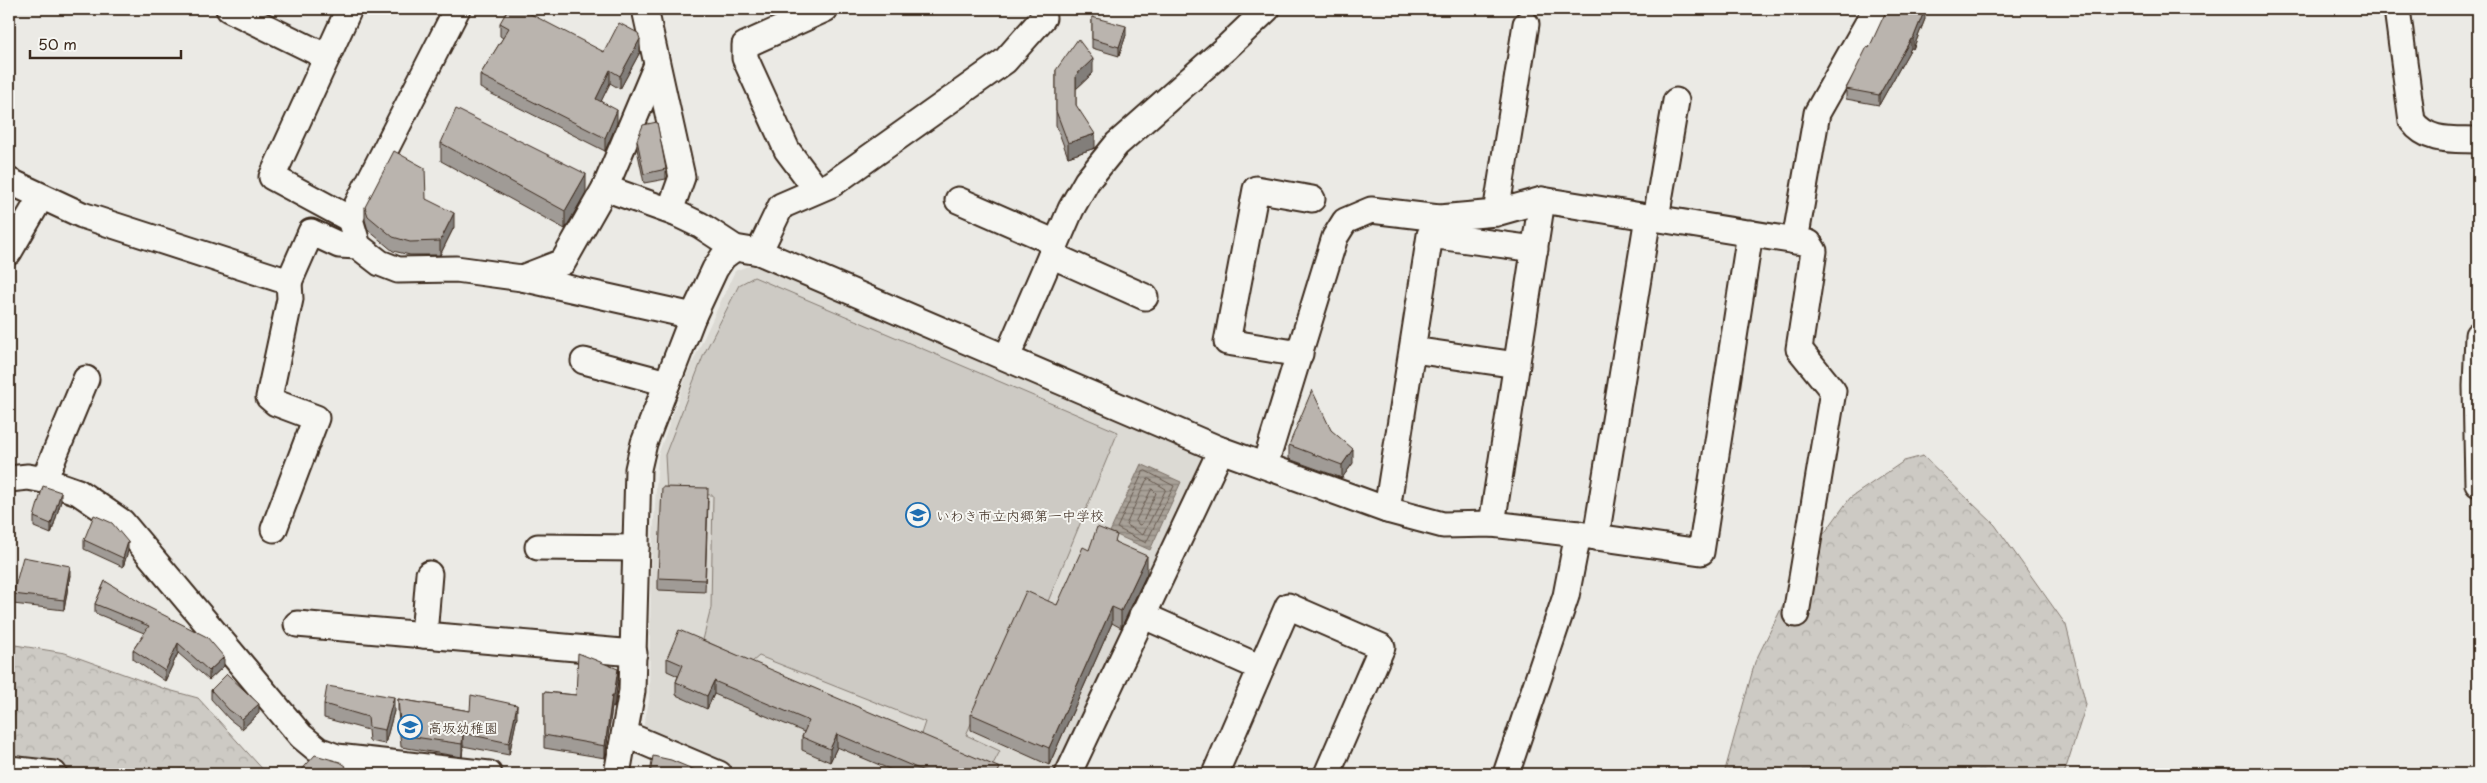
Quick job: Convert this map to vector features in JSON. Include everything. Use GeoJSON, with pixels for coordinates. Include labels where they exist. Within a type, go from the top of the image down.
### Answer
{"type":"FeatureCollection","features":[{"type":"Feature","properties":{"kind":"street"},"geometry":{"type":"LineString","coordinates":[[229,9],[327,56]]}},
{"type":"Feature","properties":{"kind":"street"},"geometry":{"type":"LineString","coordinates":[[349,9],[272,177],[350,219]]}},
{"type":"Feature","properties":{"kind":"street"},"geometry":{"type":"LineString","coordinates":[[358,246],[350,219],[457,9]]}},
{"type":"Feature","properties":{"kind":"street"},"geometry":{"type":"LineString","coordinates":[[645,9],[656,67],[682,177],[672,206],[675,213]]}},
{"type":"Feature","properties":{"kind":"street"},"geometry":{"type":"LineString","coordinates":[[817,190],[787,150],[745,58],[745,45],[826,9]]}},
{"type":"Feature","properties":{"kind":"street"},"geometry":{"type":"LineString","coordinates":[[1007,357],[1054,249],[1087,181],[1117,144],[1267,9]]}},
{"type":"Feature","properties":{"kind":"street"},"geometry":{"type":"LineString","coordinates":[[1795,241],[1817,113],[1876,9]]}},
{"type":"Feature","properties":{"kind":"street"},"geometry":{"type":"LineString","coordinates":[[2397,9],[2412,121],[2420,131],[2430,137],[2478,140]]}},
{"type":"Feature","properties":{"kind":"street"},"geometry":{"type":"LineString","coordinates":[[616,774],[632,691],[638,469],[644,443],[667,383],[693,316],[715,269],[723,257],[747,250],[781,206],[832,184],[1005,61],[1043,18]]}},
{"type":"Feature","properties":{"kind":"street"},"geometry":{"type":"LineString","coordinates":[[1496,213],[1526,24]]}},
{"type":"Feature","properties":{"kind":"street"},"geometry":{"type":"LineString","coordinates":[[522,278],[563,262],[605,188],[656,67]]}},
{"type":"Feature","properties":{"kind":"street"},"geometry":{"type":"LineString","coordinates":[[1506,774],[1587,535],[1676,100]]}},
{"type":"Feature","properties":{"kind":"street"},"geometry":{"type":"LineString","coordinates":[[9,182],[82,215],[289,282]]}},
{"type":"Feature","properties":{"kind":"street"},"geometry":{"type":"LineString","coordinates":[[605,188],[675,213],[747,250],[1007,357],[1221,450],[1387,510],[1443,525],[1492,524],[1587,535],[1702,552],[1750,233]]}},
{"type":"Feature","properties":{"kind":"street"},"geometry":{"type":"LineString","coordinates":[[1300,354],[1227,342],[1256,189],[1312,199]]}},
{"type":"Feature","properties":{"kind":"street"},"geometry":{"type":"LineString","coordinates":[[9,252],[41,197]]}},
{"type":"Feature","properties":{"kind":"street"},"geometry":{"type":"LineString","coordinates":[[958,200],[1145,297]]}},
{"type":"Feature","properties":{"kind":"street"},"geometry":{"type":"LineString","coordinates":[[1265,465],[1335,237],[1345,221],[1371,210],[1439,218],[1496,213],[1542,200],[1809,243],[1814,251],[1799,349],[1833,390],[1796,614]]}},
{"type":"Feature","properties":{"kind":"street"},"geometry":{"type":"LineString","coordinates":[[1492,524],[1542,200]]}},
{"type":"Feature","properties":{"kind":"street"},"geometry":{"type":"LineString","coordinates":[[274,529],[316,418],[276,404],[269,397],[290,300],[289,282],[312,232],[339,245],[358,246],[380,263],[398,270],[456,269],[522,278],[693,316]]}},
{"type":"Feature","properties":{"kind":"street"},"geometry":{"type":"LineString","coordinates":[[1387,510],[1430,235],[1534,249]]}},
{"type":"Feature","properties":{"kind":"street"},"geometry":{"type":"LineString","coordinates":[[2478,335],[2476,386],[2478,484]]}},
{"type":"Feature","properties":{"kind":"street"},"geometry":{"type":"LineString","coordinates":[[1413,350],[1516,365]]}},
{"type":"Feature","properties":{"kind":"street"},"geometry":{"type":"LineString","coordinates":[[584,361],[667,383]]}},
{"type":"Feature","properties":{"kind":"street"},"geometry":{"type":"LineString","coordinates":[[44,480],[86,379]]}},
{"type":"Feature","properties":{"kind":"street"},"geometry":{"type":"LineString","coordinates":[[1068,774],[1221,450]]}},
{"type":"Feature","properties":{"kind":"street"},"geometry":{"type":"LineString","coordinates":[[9,479],[28,477],[44,480],[78,492],[122,522],[301,736],[318,750],[337,758],[489,774]]}},
{"type":"Feature","properties":{"kind":"street"},"geometry":{"type":"LineString","coordinates":[[538,547],[636,548]]}},
{"type":"Feature","properties":{"kind":"street"},"geometry":{"type":"LineString","coordinates":[[424,635],[428,574]]}},
{"type":"Feature","properties":{"kind":"street"},"geometry":{"type":"LineString","coordinates":[[1215,774],[1288,606],[1382,647],[1327,774]]}},
{"type":"Feature","properties":{"kind":"street"},"geometry":{"type":"LineString","coordinates":[[1142,615],[1261,668]]}},
{"type":"Feature","properties":{"kind":"street"},"geometry":{"type":"LineString","coordinates":[[297,624],[634,653]]}},
{"type":"Feature","properties":{"kind":"street"},"geometry":{"type":"LineString","coordinates":[[625,734],[719,774]]}},
{"type":"Feature","properties":{"kind":"street"},"geometry":{"type":"LineString","coordinates":[[9,769],[54,774]]}},
{"type":"Feature","properties":{"kind":"shaded area","name":"いわき市立内郷第一中学校"},"geometry":{"type":"Polygon","coordinates":[[[753,264],[1208,459],[1059,774],[748,774],[643,728],[649,701],[651,571],[658,455],[688,372],[735,271],[753,264]]]}},
{"type":"Feature","properties":{"kind":"green space","name":"いわき市立内郷第一中学校"},"geometry":{"type":"Polygon","coordinates":[[[754,277],[1118,432],[1044,611],[1024,603],[966,735],[1000,751],[991,768],[919,740],[925,722],[759,656],[752,662],[703,640],[711,608],[713,495],[667,493],[665,455],[704,354],[739,285],[754,277]]]}},
{"type":"Feature","properties":{"kind":"green space"},"geometry":{"type":"Polygon","coordinates":[[[1923,456],[1995,525],[2066,625],[2086,705],[2064,774],[1724,774],[1755,662],[1805,560],[1850,498],[1904,461],[1923,456]]]}},
{"type":"Feature","properties":{"kind":"green space"},"geometry":{"type":"Polygon","coordinates":[[[9,644],[65,653],[165,689],[198,698],[267,774],[9,773],[9,644]]]}},
{"type":"Feature","properties":{"kind":"water"},"geometry":{"type":"Polygon","coordinates":[[[1141,464],[1181,482],[1150,550],[1110,532],[1141,464]]]}},
{"type":"Feature","properties":{"kind":"building"},"geometry":{"type":"Polygon","coordinates":[[[508,9],[521,9],[604,52],[619,23],[638,33],[640,39],[620,76],[610,70],[596,99],[617,110],[605,138],[480,75],[509,28],[500,23],[508,9]]]}},
{"type":"Feature","properties":{"kind":"building"},"geometry":{"type":"Polygon","coordinates":[[[1887,9],[1925,9],[1913,39],[1911,39],[1879,95],[1846,89],[1867,47],[1869,48],[1887,9]]]}},
{"type":"Feature","properties":{"kind":"building"},"geometry":{"type":"Polygon","coordinates":[[[1092,17],[1126,26],[1119,47],[1092,39],[1092,17]]]}},
{"type":"Feature","properties":{"kind":"building"},"geometry":{"type":"Polygon","coordinates":[[[1078,39],[1093,59],[1076,75],[1076,105],[1095,134],[1068,143],[1056,111],[1056,70],[1078,39]]]}},
{"type":"Feature","properties":{"kind":"building"},"geometry":{"type":"Polygon","coordinates":[[[456,109],[586,174],[565,211],[441,143],[456,109]]]}},
{"type":"Feature","properties":{"kind":"building"},"geometry":{"type":"Polygon","coordinates":[[[657,122],[666,169],[644,174],[637,140],[643,125],[657,122]]]}},
{"type":"Feature","properties":{"kind":"building"},"geometry":{"type":"Polygon","coordinates":[[[394,151],[425,168],[426,199],[454,213],[440,241],[410,242],[393,237],[368,216],[365,207],[394,151]]]}},
{"type":"Feature","properties":{"kind":"building"},"geometry":{"type":"Polygon","coordinates":[[[1312,390],[1331,430],[1353,449],[1342,465],[1289,445],[1312,390]]]}},
{"type":"Feature","properties":{"kind":"building"},"geometry":{"type":"Polygon","coordinates":[[[43,486],[61,492],[51,524],[34,517],[43,486]]]}},
{"type":"Feature","properties":{"kind":"building"},"geometry":{"type":"Polygon","coordinates":[[[662,487],[708,488],[705,580],[658,578],[662,487]]]}},
{"type":"Feature","properties":{"kind":"building"},"geometry":{"type":"Polygon","coordinates":[[[94,515],[112,523],[128,542],[123,558],[84,540],[94,515]]]}},
{"type":"Feature","properties":{"kind":"building"},"geometry":{"type":"Polygon","coordinates":[[[1097,527],[1117,535],[1115,542],[1147,556],[1121,611],[1112,607],[1049,748],[971,714],[1026,591],[1057,605],[1083,547],[1089,550],[1097,527]]]}},
{"type":"Feature","properties":{"kind":"building"},"geometry":{"type":"Polygon","coordinates":[[[23,557],[70,566],[64,600],[13,594],[23,557]]]}},
{"type":"Feature","properties":{"kind":"building"},"geometry":{"type":"Polygon","coordinates":[[[105,581],[146,606],[207,637],[224,657],[209,671],[178,643],[165,671],[133,650],[149,626],[95,604],[105,581]]]}},
{"type":"Feature","properties":{"kind":"building"},"geometry":{"type":"Polygon","coordinates":[[[679,630],[1000,768],[997,774],[931,774],[837,734],[830,749],[802,737],[809,721],[714,681],[707,696],[676,682],[683,665],[667,658],[679,630]]]}},
{"type":"Feature","properties":{"kind":"building"},"geometry":{"type":"Polygon","coordinates":[[[578,653],[618,669],[614,695],[612,695],[605,746],[544,735],[544,692],[576,695],[578,653]]]}},
{"type":"Feature","properties":{"kind":"building"},"geometry":{"type":"Polygon","coordinates":[[[227,674],[259,704],[242,719],[229,710],[211,690],[227,674]]]}},
{"type":"Feature","properties":{"kind":"building"},"geometry":{"type":"Polygon","coordinates":[[[327,686],[394,697],[385,730],[369,727],[368,717],[324,704],[327,686]]]}},
{"type":"Feature","properties":{"kind":"building"},"geometry":{"type":"Polygon","coordinates":[[[471,695],[517,705],[509,743],[463,733],[462,744],[401,735],[398,699],[470,711],[471,695]]]}},
{"type":"Feature","properties":{"kind":"building"},"geometry":{"type":"Polygon","coordinates":[[[315,755],[340,762],[346,766],[344,770],[357,774],[298,774],[315,755]]]}},
{"type":"Feature","properties":{"kind":"building"},"geometry":{"type":"Polygon","coordinates":[[[653,756],[671,760],[695,770],[694,774],[650,774],[653,756]]]}},
{"type":"Feature","properties":{"kind":"building"},"geometry":{"type":"Polygon","coordinates":[[[435,770],[448,772],[451,774],[435,774],[435,770]]]}},
{"type":"Feature","properties":{"kind":"place","name":"いわき市立内郷第一中学校"},"geometry":{"type":"Point","coordinates":[918,515]}},
{"type":"Feature","properties":{"kind":"place","name":"高坂幼稚園"},"geometry":{"type":"Point","coordinates":[410,727]}}]}
